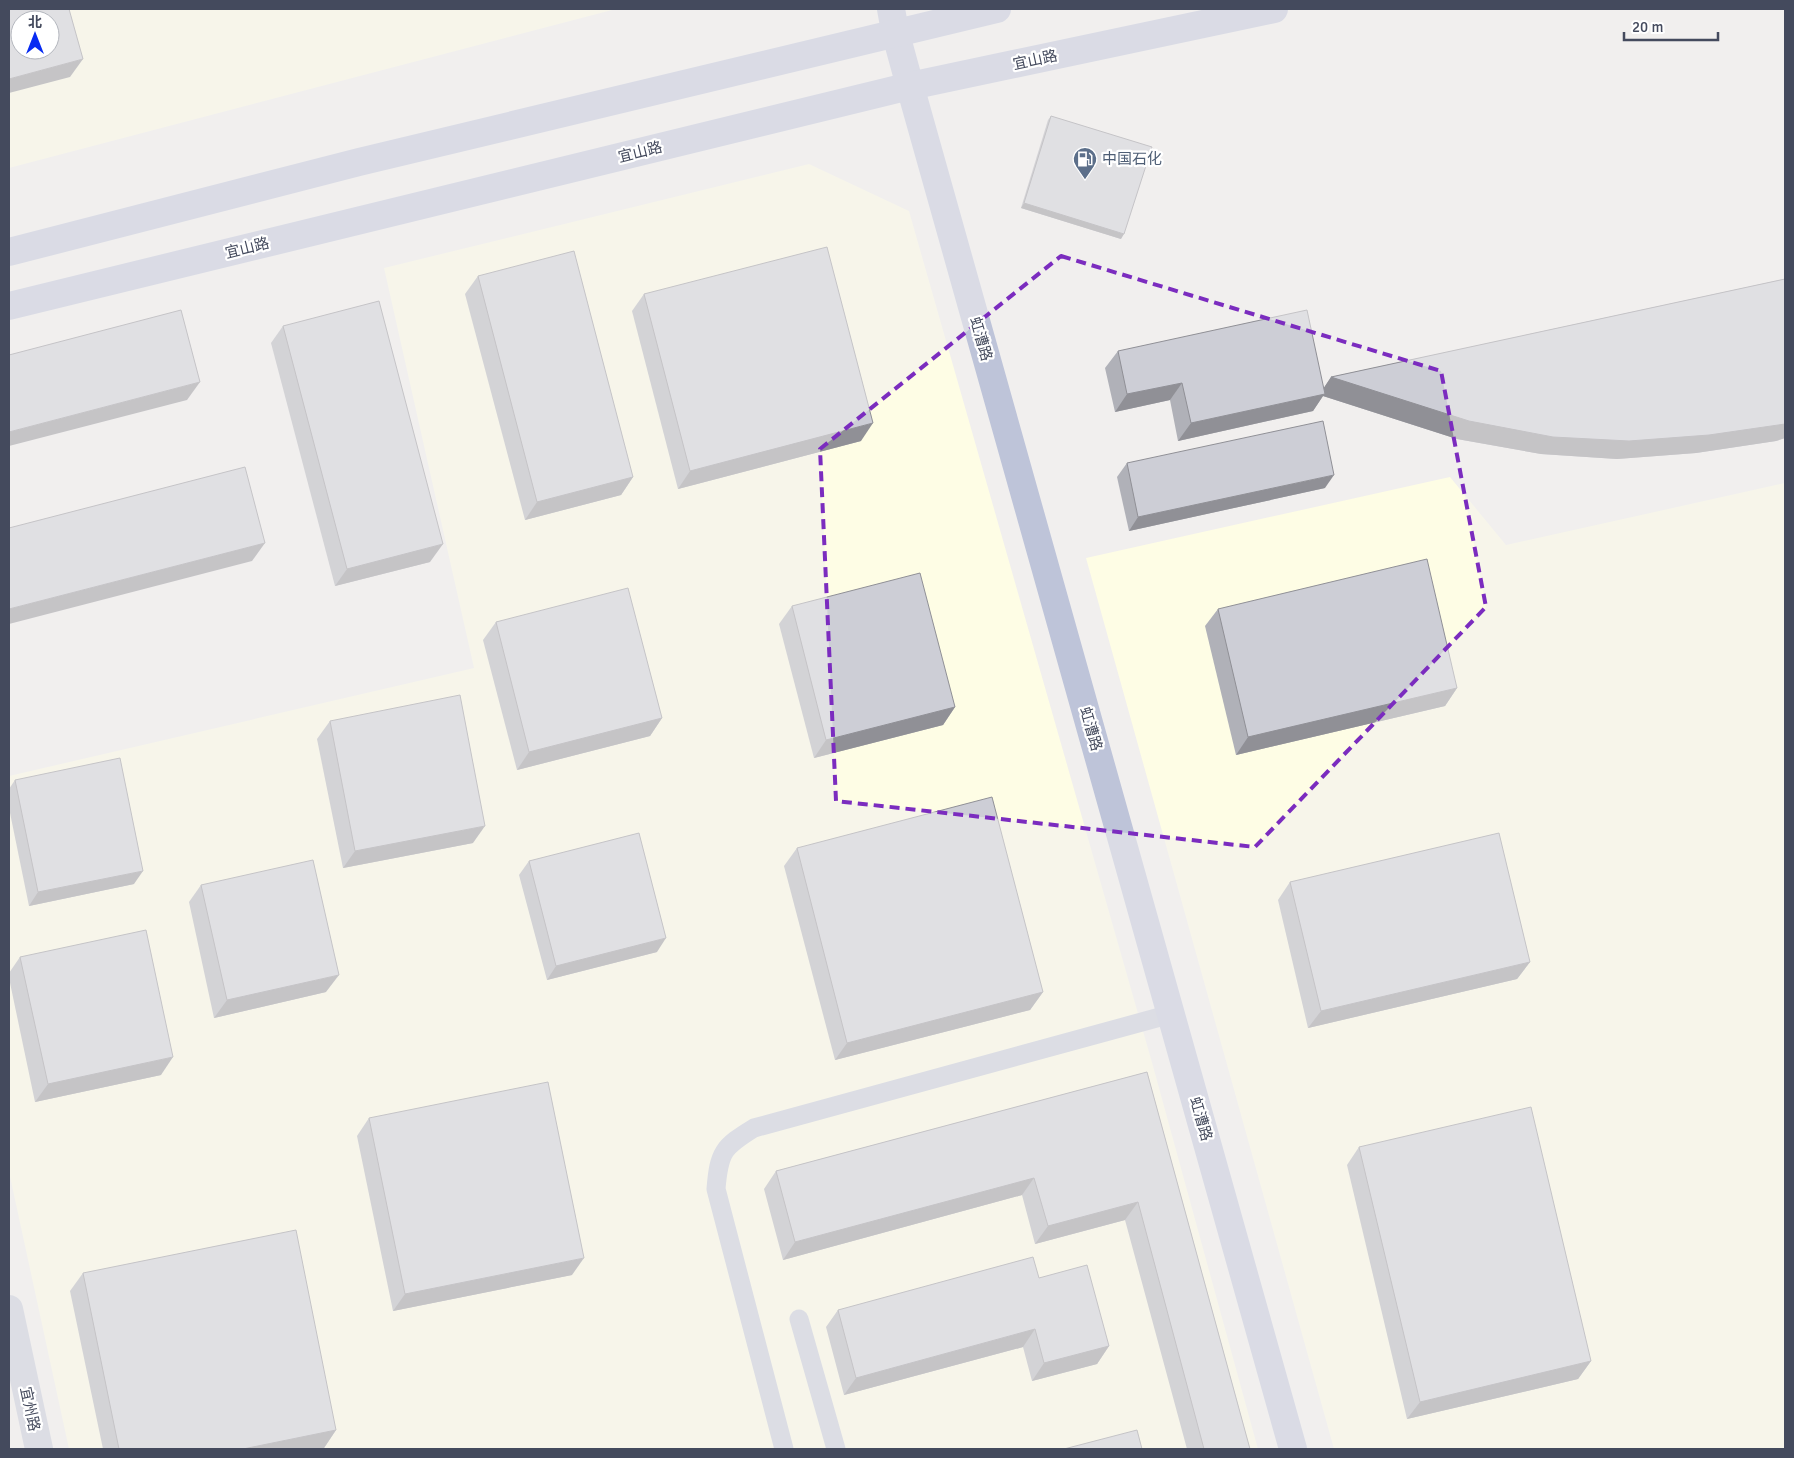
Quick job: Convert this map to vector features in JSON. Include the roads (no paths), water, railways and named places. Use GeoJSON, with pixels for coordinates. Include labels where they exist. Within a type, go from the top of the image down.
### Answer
{"type":"FeatureCollection","features":[{"type":"Feature","properties":{"kind":"main road"},"geometry":{"type":"LineString","coordinates":[[9,252],[359,162],[893,20],[997,9]]}},
{"type":"Feature","properties":{"kind":"main road","name":"宜山路"},"geometry":{"type":"LineString","coordinates":[[9,306],[910,86],[1274,9]]}},
{"type":"Feature","properties":{"kind":"main road","name":"虹漕路"},"geometry":{"type":"LineString","coordinates":[[893,20],[1293,1449]]}},
{"type":"Feature","properties":{"kind":"street","name":"宜州路"},"geometry":{"type":"LineString","coordinates":[[9,1310],[39,1449]]}},
{"type":"Feature","properties":{"kind":"lane"},"geometry":{"type":"LineString","coordinates":[[784,1449],[716,1188],[718,1166],[729,1144],[754,1128],[1171,1014]]}},
{"type":"Feature","properties":{"kind":"lane"},"geometry":{"type":"LineString","coordinates":[[799,1319],[836,1449]]}},
{"type":"Feature","properties":{"kind":"place","name":"中国石化"},"geometry":{"type":"Point","coordinates":[1085,180]}}]}
